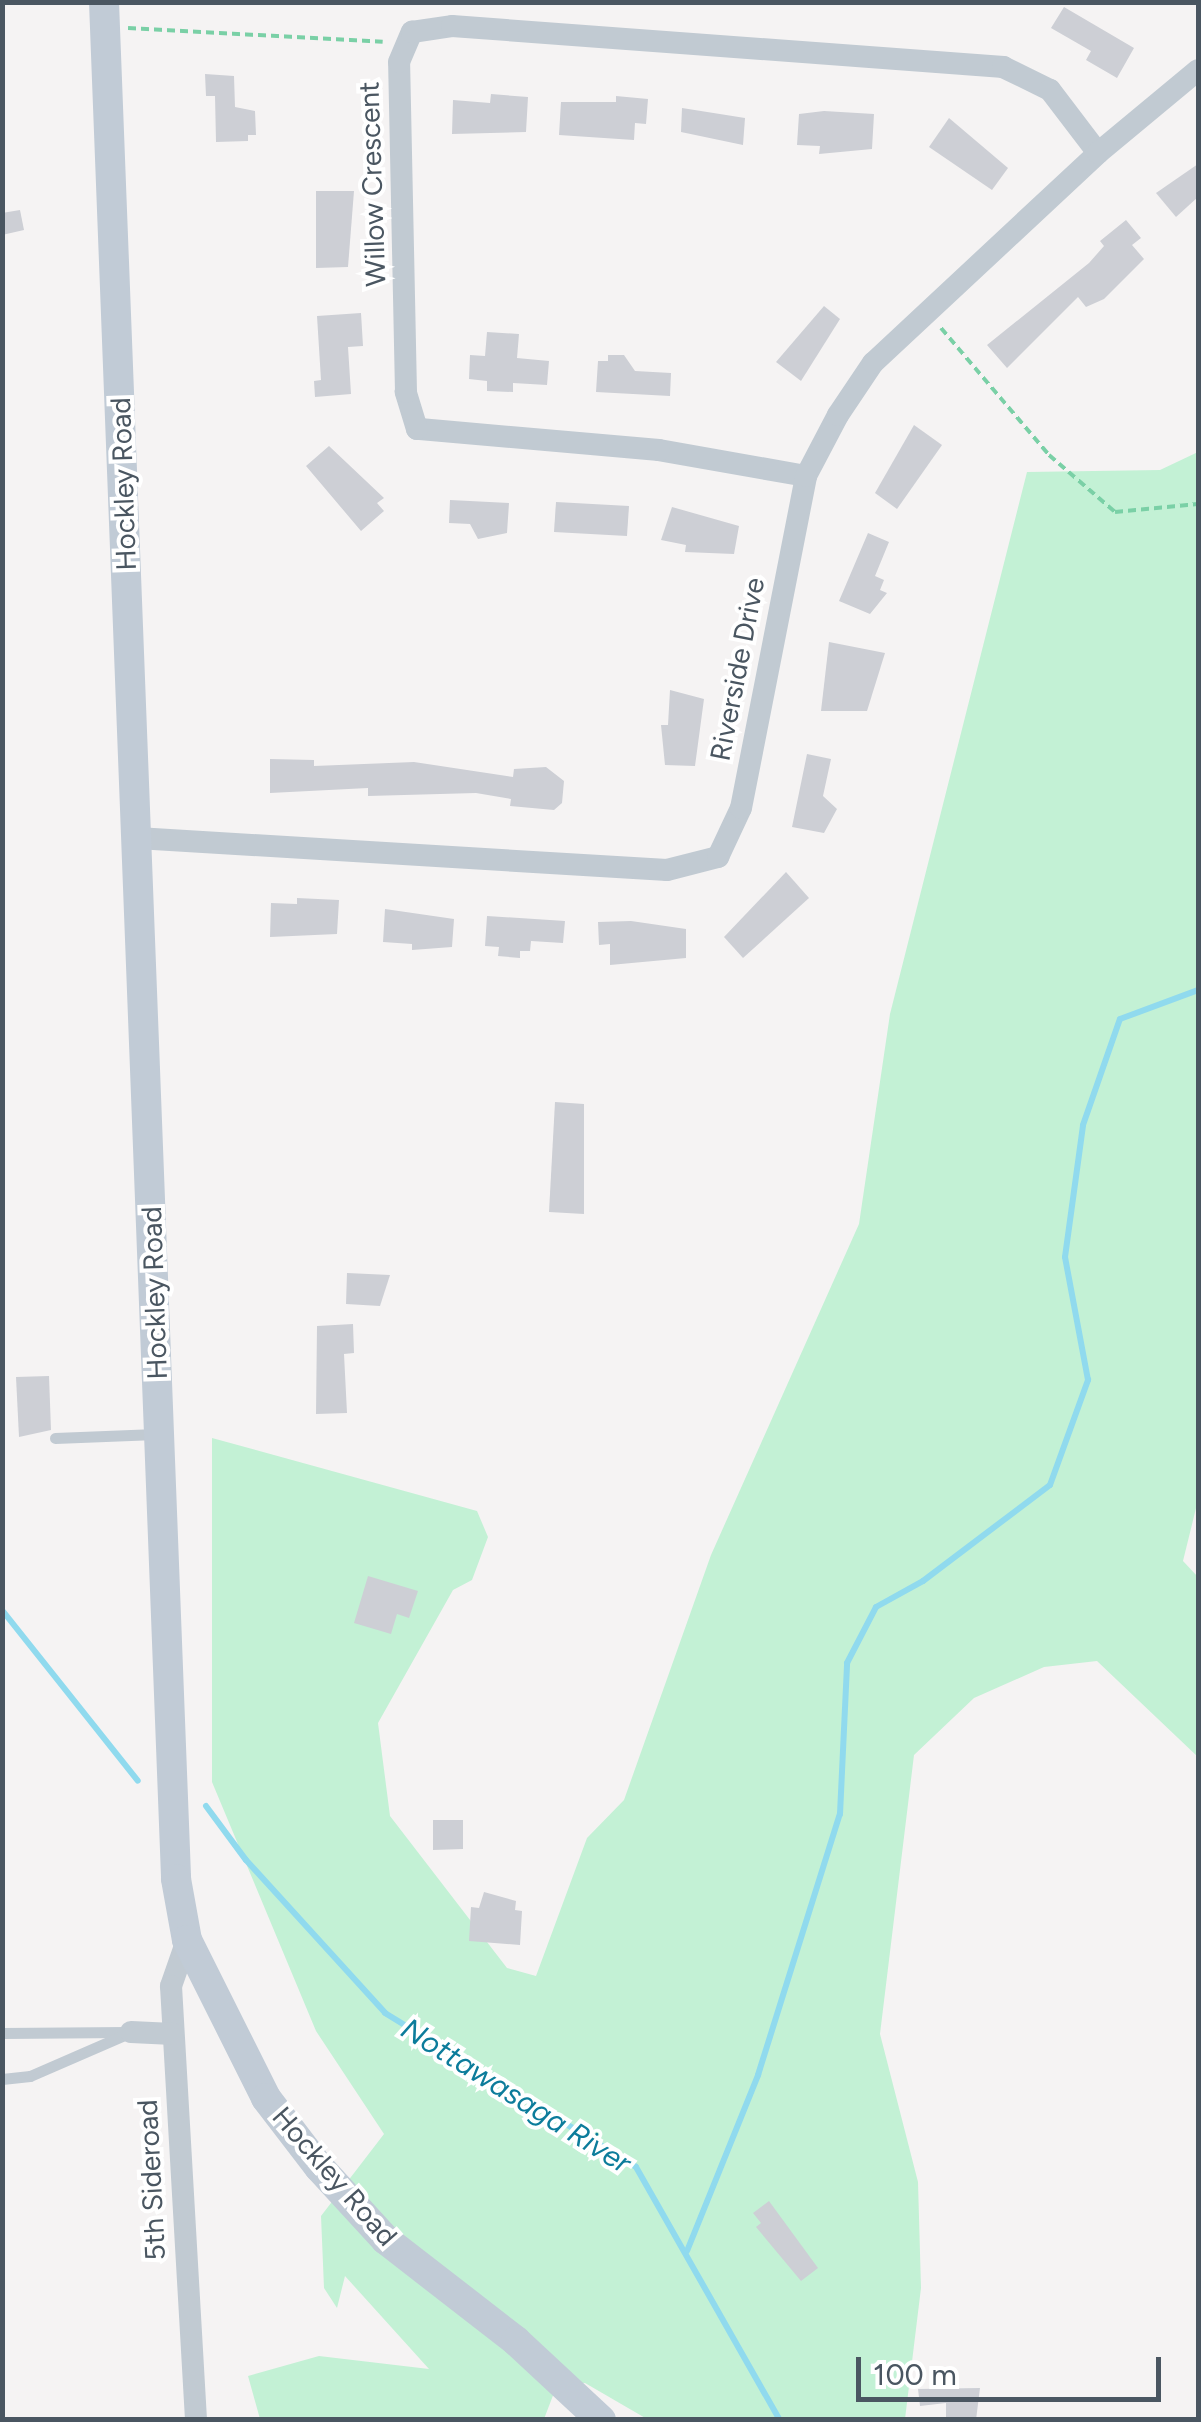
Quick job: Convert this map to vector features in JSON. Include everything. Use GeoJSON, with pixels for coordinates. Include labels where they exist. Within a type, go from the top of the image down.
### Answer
{"type":"FeatureCollection","features":[{"type":"Feature","properties":{"kind":"main road","name":"Hockley Road"},"geometry":{"type":"LineString","coordinates":[[105,14],[176,1879],[187,1940],[266,2098],[319,2167],[386,2240],[516,2341],[601,2420]]}},
{"type":"Feature","properties":{"kind":"street","name":"Willow Crescent"},"geometry":{"type":"LineString","coordinates":[[806,476],[659,450],[417,429],[406,392],[402,46],[412,32],[452,26],[1003,67],[1050,90],[1098,153]]}},
{"type":"Feature","properties":{"kind":"street","name":"Riverside Drive"},"geometry":{"type":"LineString","coordinates":[[137,838],[668,870],[718,857],[742,808],[806,476],[872,364],[1098,153],[1198,70]]}},
{"type":"Feature","properties":{"kind":"street","name":"5th Sideroad"},"geometry":{"type":"LineString","coordinates":[[187,1940],[170,1986],[196,2420]]}},
{"type":"Feature","properties":{"kind":"street"},"geometry":{"type":"LineString","coordinates":[[131,2032],[172,2034]]}},
{"type":"Feature","properties":{"kind":"lane"},"geometry":{"type":"LineString","coordinates":[[55,1438],[160,1434]]}},
{"type":"Feature","properties":{"kind":"lane"},"geometry":{"type":"LineString","coordinates":[[2,2033],[131,2032]]}},
{"type":"Feature","properties":{"kind":"lane"},"geometry":{"type":"LineString","coordinates":[[2,2079],[30,2076],[131,2032]]}},
{"type":"Feature","properties":{"kind":"path"},"geometry":{"type":"LineString","coordinates":[[105,14],[402,46]]}},
{"type":"Feature","properties":{"kind":"path"},"geometry":{"type":"LineString","coordinates":[[928,313],[1049,455],[1115,512],[1198,504]]}},
{"type":"Feature","properties":{"kind":"green space"},"geometry":{"type":"Polygon","coordinates":[[[1198,452],[1198,1500],[1183,1561],[1198,1577],[1198,1757],[1097,1661],[1044,1667],[974,1698],[914,1755],[880,2034],[918,2182],[921,2288],[905,2419],[647,2419],[585,2383],[557,2385],[544,2419],[260,2419],[248,2376],[319,2356],[429,2369],[345,2276],[337,2308],[324,2288],[321,2216],[384,2134],[316,2031],[212,1782],[212,1438],[477,1511],[488,1537],[472,1580],[453,1590],[378,1723],[390,1816],[507,1968],[536,1976],[587,1838],[624,1800],[711,1555],[859,1224],[890,1014],[1027,472],[1160,470],[1198,452]]]}},
{"type":"Feature","properties":{"kind":"building"},"geometry":{"type":"Polygon","coordinates":[[[1064,7],[1134,48],[1117,78],[1086,60],[1091,51],[1051,28],[1064,7]]]}},
{"type":"Feature","properties":{"kind":"building"},"geometry":{"type":"Polygon","coordinates":[[[205,74],[234,76],[235,107],[255,111],[256,135],[248,135],[248,141],[216,142],[215,96],[206,96],[205,74]]]}},
{"type":"Feature","properties":{"kind":"building"},"geometry":{"type":"Polygon","coordinates":[[[491,94],[528,97],[526,132],[452,134],[453,100],[490,103],[491,94]]]}},
{"type":"Feature","properties":{"kind":"building"},"geometry":{"type":"Polygon","coordinates":[[[616,96],[648,99],[646,124],[635,123],[634,140],[559,135],[561,102],[616,102],[616,96]]]}},
{"type":"Feature","properties":{"kind":"building"},"geometry":{"type":"Polygon","coordinates":[[[682,108],[745,118],[743,145],[681,132],[682,108]]]}},
{"type":"Feature","properties":{"kind":"building"},"geometry":{"type":"Polygon","coordinates":[[[799,114],[874,114],[872,149],[819,154],[820,146],[797,145],[799,114]]]}},
{"type":"Feature","properties":{"kind":"building"},"geometry":{"type":"Polygon","coordinates":[[[949,118],[1008,168],[992,190],[929,147],[949,118]]]}},
{"type":"Feature","properties":{"kind":"building"},"geometry":{"type":"Polygon","coordinates":[[[1198,164],[1198,197],[1176,217],[1156,193],[1198,164]]]}},
{"type":"Feature","properties":{"kind":"building"},"geometry":{"type":"Polygon","coordinates":[[[316,191],[354,191],[348,267],[316,268],[316,191]]]}},
{"type":"Feature","properties":{"kind":"building"},"geometry":{"type":"Polygon","coordinates":[[[20,210],[24,230],[2,235],[2,213],[20,210]]]}},
{"type":"Feature","properties":{"kind":"building"},"geometry":{"type":"Polygon","coordinates":[[[1126,220],[1141,238],[1132,245],[1144,259],[1104,299],[1086,307],[1078,297],[1007,368],[987,345],[1089,263],[1104,246],[1100,241],[1126,220]]]}},
{"type":"Feature","properties":{"kind":"building"},"geometry":{"type":"Polygon","coordinates":[[[824,306],[840,319],[801,381],[776,362],[824,306]]]}},
{"type":"Feature","properties":{"kind":"building"},"geometry":{"type":"Polygon","coordinates":[[[361,313],[363,346],[348,347],[351,394],[315,397],[314,381],[321,380],[317,316],[361,313]]]}},
{"type":"Feature","properties":{"kind":"building"},"geometry":{"type":"Polygon","coordinates":[[[487,332],[519,334],[517,358],[549,361],[547,385],[513,383],[513,392],[487,391],[487,381],[469,379],[470,355],[485,356],[487,332]]]}},
{"type":"Feature","properties":{"kind":"building"},"geometry":{"type":"Polygon","coordinates":[[[608,355],[624,355],[635,371],[671,373],[670,396],[596,392],[598,361],[608,361],[608,355]]]}},
{"type":"Feature","properties":{"kind":"building"},"geometry":{"type":"Polygon","coordinates":[[[914,425],[942,445],[897,509],[875,493],[914,425]]]}},
{"type":"Feature","properties":{"kind":"building"},"geometry":{"type":"Polygon","coordinates":[[[329,446],[384,498],[377,503],[384,511],[361,531],[306,466],[329,446]]]}},
{"type":"Feature","properties":{"kind":"building"},"geometry":{"type":"Polygon","coordinates":[[[450,500],[509,503],[507,533],[478,539],[470,524],[449,523],[450,500]]]}},
{"type":"Feature","properties":{"kind":"building"},"geometry":{"type":"Polygon","coordinates":[[[556,502],[629,506],[627,536],[554,532],[556,502]]]}},
{"type":"Feature","properties":{"kind":"building"},"geometry":{"type":"Polygon","coordinates":[[[672,507],[739,526],[734,554],[685,552],[686,545],[661,540],[672,507]]]}},
{"type":"Feature","properties":{"kind":"building"},"geometry":{"type":"Polygon","coordinates":[[[868,533],[889,542],[875,576],[884,580],[880,590],[887,593],[870,614],[839,601],[868,533]]]}},
{"type":"Feature","properties":{"kind":"building"},"geometry":{"type":"Polygon","coordinates":[[[829,642],[885,653],[867,711],[821,711],[829,642]]]}},
{"type":"Feature","properties":{"kind":"building"},"geometry":{"type":"Polygon","coordinates":[[[670,690],[704,699],[695,766],[665,765],[661,725],[668,725],[670,690]]]}},
{"type":"Feature","properties":{"kind":"building"},"geometry":{"type":"Polygon","coordinates":[[[807,754],[831,759],[823,796],[837,809],[824,833],[792,827],[807,754]]]}},
{"type":"Feature","properties":{"kind":"building"},"geometry":{"type":"Polygon","coordinates":[[[270,759],[314,760],[314,766],[414,762],[513,777],[514,769],[546,767],[564,781],[562,803],[554,810],[510,806],[511,799],[476,793],[368,796],[368,788],[270,793],[270,759]]]}},
{"type":"Feature","properties":{"kind":"building"},"geometry":{"type":"Polygon","coordinates":[[[786,872],[809,898],[743,958],[724,937],[786,872]]]}},
{"type":"Feature","properties":{"kind":"building"},"geometry":{"type":"Polygon","coordinates":[[[297,898],[339,900],[337,934],[270,937],[271,903],[297,904],[297,898]]]}},
{"type":"Feature","properties":{"kind":"building"},"geometry":{"type":"Polygon","coordinates":[[[385,909],[454,919],[452,947],[412,950],[412,944],[383,942],[385,909]]]}},
{"type":"Feature","properties":{"kind":"building"},"geometry":{"type":"Polygon","coordinates":[[[487,916],[565,921],[563,943],[531,941],[530,951],[520,951],[520,958],[498,956],[499,947],[485,946],[487,916]]]}},
{"type":"Feature","properties":{"kind":"building"},"geometry":{"type":"Polygon","coordinates":[[[631,921],[686,929],[686,958],[610,965],[610,944],[599,945],[598,922],[631,921]]]}},
{"type":"Feature","properties":{"kind":"building"},"geometry":{"type":"Polygon","coordinates":[[[555,1102],[584,1104],[584,1214],[549,1212],[555,1102]]]}},
{"type":"Feature","properties":{"kind":"building"},"geometry":{"type":"Polygon","coordinates":[[[347,1273],[390,1275],[380,1306],[346,1304],[347,1273]]]}},
{"type":"Feature","properties":{"kind":"building"},"geometry":{"type":"Polygon","coordinates":[[[353,1324],[354,1353],[344,1354],[347,1413],[316,1414],[317,1326],[353,1324]]]}},
{"type":"Feature","properties":{"kind":"building"},"geometry":{"type":"Polygon","coordinates":[[[49,1376],[51,1430],[19,1437],[16,1377],[49,1376]]]}},
{"type":"Feature","properties":{"kind":"building"},"geometry":{"type":"Polygon","coordinates":[[[368,1576],[418,1591],[409,1618],[397,1614],[391,1634],[354,1623],[368,1576]]]}},
{"type":"Feature","properties":{"kind":"building"},"geometry":{"type":"Polygon","coordinates":[[[433,1820],[463,1820],[463,1849],[433,1850],[433,1820]]]}},
{"type":"Feature","properties":{"kind":"building"},"geometry":{"type":"Polygon","coordinates":[[[484,1892],[516,1901],[515,1910],[522,1911],[520,1945],[469,1941],[471,1907],[479,1908],[484,1892]]]}},
{"type":"Feature","properties":{"kind":"building"},"geometry":{"type":"Polygon","coordinates":[[[769,2201],[818,2268],[801,2281],[756,2227],[761,2223],[753,2213],[769,2201]]]}},
{"type":"Feature","properties":{"kind":"building"},"geometry":{"type":"Polygon","coordinates":[[[980,2388],[976,2420],[946,2420],[946,2403],[920,2406],[918,2389],[980,2388]]]}},
{"type":"Feature","properties":{"kind":"waterway"},"geometry":{"type":"LineString","coordinates":[[687,2251],[758,2075],[840,1814],[847,1663],[876,1607],[923,1581],[1050,1485],[1088,1380],[1065,1257],[1083,1125],[1120,1019],[1198,990]]}},
{"type":"Feature","properties":{"kind":"waterway","name":"Nottawasaga River"},"geometry":{"type":"LineString","coordinates":[[2,1610],[138,1781]]}},
{"type":"Feature","properties":{"kind":"waterway","name":"Nottawasaga River"},"geometry":{"type":"LineString","coordinates":[[206,1806],[246,1860],[385,2013],[636,2167],[780,2420]]}}]}
